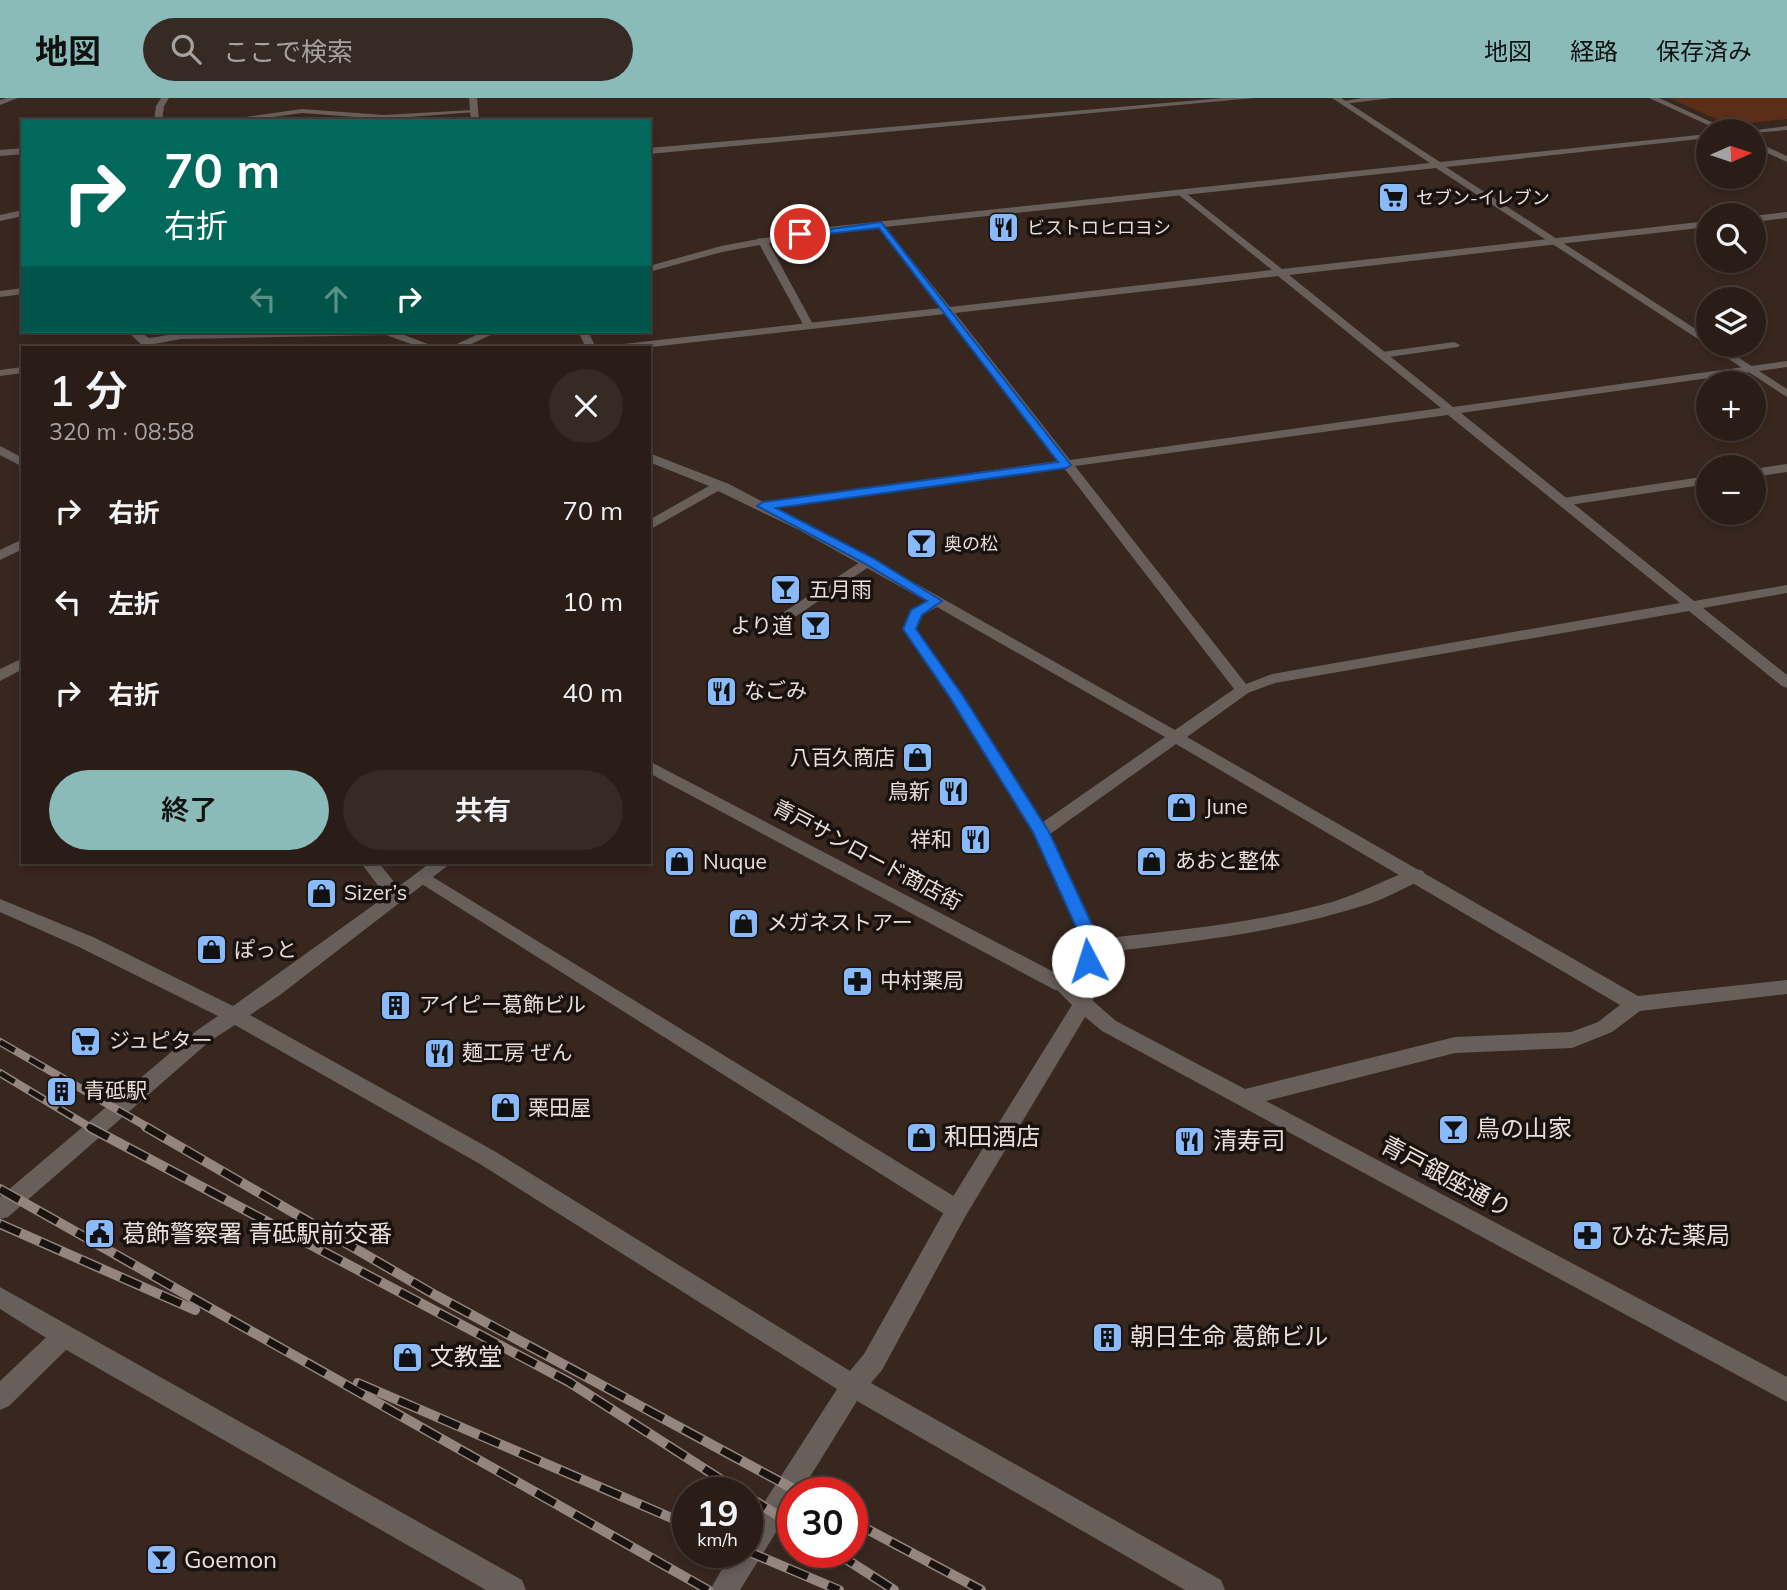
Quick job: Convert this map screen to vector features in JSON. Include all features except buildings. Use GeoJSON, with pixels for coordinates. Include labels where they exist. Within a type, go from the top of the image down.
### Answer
{"type":"FeatureCollection","features":[{"type":"Feature","properties":{"kind":"street"},"geometry":{"type":"LineString","coordinates":[[0,103],[14,98]]}},
{"type":"Feature","properties":{"kind":"street"},"geometry":{"type":"LineString","coordinates":[[158,119],[160,106],[165,98]]}},
{"type":"Feature","properties":{"kind":"street"},"geometry":{"type":"LineString","coordinates":[[236,119],[314,108],[383,117],[474,116],[473,98]]}},
{"type":"Feature","properties":{"kind":"street"},"geometry":{"type":"LineString","coordinates":[[651,151],[1250,98]]}},
{"type":"Feature","properties":{"kind":"street"},"geometry":{"type":"LineString","coordinates":[[1339,100],[1388,98]]}},
{"type":"Feature","properties":{"kind":"street"},"geometry":{"type":"LineString","coordinates":[[1653,98],[1700,119]]}},
{"type":"Feature","properties":{"kind":"street"},"geometry":{"type":"LineString","coordinates":[[1339,100],[1696,334]]}},
{"type":"Feature","properties":{"kind":"street"},"geometry":{"type":"LineString","coordinates":[[341,119],[347,114]]}},
{"type":"Feature","properties":{"kind":"street"},"geometry":{"type":"LineString","coordinates":[[1766,130],[1787,128]]}},
{"type":"Feature","properties":{"kind":"street"},"geometry":{"type":"LineString","coordinates":[[651,268],[762,240],[881,225],[1696,137]]}},
{"type":"Feature","properties":{"kind":"street"},"geometry":{"type":"LineString","coordinates":[[1766,149],[1787,159]]}},
{"type":"Feature","properties":{"kind":"street"},"geometry":{"type":"LineString","coordinates":[[0,153],[21,151]]}},
{"type":"Feature","properties":{"kind":"street"},"geometry":{"type":"LineString","coordinates":[[1182,193],[1787,683]]}},
{"type":"Feature","properties":{"kind":"street"},"geometry":{"type":"LineString","coordinates":[[0,218],[21,214]]}},
{"type":"Feature","properties":{"kind":"street"},"geometry":{"type":"LineString","coordinates":[[1766,218],[1787,215]]}},
{"type":"Feature","properties":{"kind":"street"},"geometry":{"type":"LineString","coordinates":[[881,225],[1243,690]]}},
{"type":"Feature","properties":{"kind":"street"},"geometry":{"type":"LineString","coordinates":[[633,346],[1696,225]]}},
{"type":"Feature","properties":{"kind":"street"},"geometry":{"type":"LineString","coordinates":[[762,240],[809,326]]}},
{"type":"Feature","properties":{"kind":"street"},"geometry":{"type":"LineString","coordinates":[[0,294],[21,291]]}},
{"type":"Feature","properties":{"kind":"street"},"geometry":{"type":"LineString","coordinates":[[134,333],[149,345],[181,336],[248,333]]}},
{"type":"Feature","properties":{"kind":"street"},"geometry":{"type":"LineString","coordinates":[[390,333],[426,346]]}},
{"type":"Feature","properties":{"kind":"street"},"geometry":{"type":"LineString","coordinates":[[459,346],[489,333]]}},
{"type":"Feature","properties":{"kind":"street"},"geometry":{"type":"LineString","coordinates":[[1382,355],[1454,345]]}},
{"type":"Feature","properties":{"kind":"street"},"geometry":{"type":"LineString","coordinates":[[1732,357],[1787,394]]}},
{"type":"Feature","properties":{"kind":"street"},"geometry":{"type":"LineString","coordinates":[[763,506],[1787,364]]}},
{"type":"Feature","properties":{"kind":"street"},"geometry":{"type":"LineString","coordinates":[[0,373],[21,370]]}},
{"type":"Feature","properties":{"kind":"street"},"geometry":{"type":"LineString","coordinates":[[0,450],[21,462]]}},
{"type":"Feature","properties":{"kind":"street"},"geometry":{"type":"LineString","coordinates":[[651,458],[763,506],[868,561],[1417,875],[1635,1004]]}},
{"type":"Feature","properties":{"kind":"street"},"geometry":{"type":"LineString","coordinates":[[1766,471],[1787,468]]}},
{"type":"Feature","properties":{"kind":"street"},"geometry":{"type":"LineString","coordinates":[[1563,502],[1696,482]]}},
{"type":"Feature","properties":{"kind":"street"},"geometry":{"type":"LineString","coordinates":[[651,525],[718,485],[798,501]]}},
{"type":"Feature","properties":{"kind":"street"},"geometry":{"type":"LineString","coordinates":[[0,556],[21,544]]}},
{"type":"Feature","properties":{"kind":"street"},"geometry":{"type":"LineString","coordinates":[[772,626],[868,561]]}},
{"type":"Feature","properties":{"kind":"street"},"geometry":{"type":"LineString","coordinates":[[1041,832],[1243,690],[1272,679],[1787,589]]}},
{"type":"Feature","properties":{"kind":"street"},"geometry":{"type":"LineString","coordinates":[[724,1590],[853,1386],[873,1362],[957,1210],[1083,1004],[1089,947],[1086,929],[1041,832],[956,696],[909,629],[916,613],[936,601]]}},
{"type":"Feature","properties":{"kind":"street"},"geometry":{"type":"LineString","coordinates":[[0,676],[21,663]]}},
{"type":"Feature","properties":{"kind":"street","name":"青戸サンロード商店街"},"geometry":{"type":"LineString","coordinates":[[651,767],[1062,985],[1083,1004]]}},
{"type":"Feature","properties":{"kind":"street"},"geometry":{"type":"LineString","coordinates":[[371,864],[396,896]]}},
{"type":"Feature","properties":{"kind":"street"},"geometry":{"type":"LineString","coordinates":[[0,1210],[203,1036],[235,1016],[441,864]]}},
{"type":"Feature","properties":{"kind":"street"},"geometry":{"type":"LineString","coordinates":[[1089,947],[1219,932],[1277,920],[1364,899],[1417,875]]}},
{"type":"Feature","properties":{"kind":"street"},"geometry":{"type":"LineString","coordinates":[[423,877],[957,1210]]}},
{"type":"Feature","properties":{"kind":"street"},"geometry":{"type":"LineString","coordinates":[[0,905],[86,942],[235,1016],[488,1158],[853,1386],[1211,1590]]}},
{"type":"Feature","properties":{"kind":"street"},"geometry":{"type":"LineString","coordinates":[[1244,1098],[1455,1045],[1572,1040],[1605,1027],[1635,1004],[1787,988]]}},
{"type":"Feature","properties":{"kind":"street","name":"青戸銀座通り"},"geometry":{"type":"LineString","coordinates":[[1083,1004],[1109,1026],[1787,1391]]}},
{"type":"Feature","properties":{"kind":"street"},"geometry":{"type":"LineString","coordinates":[[0,1297],[512,1590]]}},
{"type":"Feature","properties":{"kind":"street"},"geometry":{"type":"LineString","coordinates":[[0,1398],[64,1336]]}},
{"type":"Feature","properties":{"kind":"shaded area"},"geometry":{"type":"Polygon","coordinates":[[[1669,98],[1787,98],[1787,119],[1766,121],[1766,119],[1716,119],[1669,98]]]}},
{"type":"Feature","properties":{"kind":"railway"},"geometry":{"type":"LineString","coordinates":[[0,1042],[149,1128]]}},
{"type":"Feature","properties":{"kind":"railway"},"geometry":{"type":"LineString","coordinates":[[0,1073],[91,1128]]}},
{"type":"Feature","properties":{"kind":"railway"},"geometry":{"type":"LineString","coordinates":[[89,1127],[569,1382],[717,1477]]}},
{"type":"Feature","properties":{"kind":"railway"},"geometry":{"type":"LineString","coordinates":[[146,1127],[435,1295],[777,1480]]}},
{"type":"Feature","properties":{"kind":"railway"},"geometry":{"type":"LineString","coordinates":[[0,1189],[708,1590]]}},
{"type":"Feature","properties":{"kind":"railway"},"geometry":{"type":"LineString","coordinates":[[0,1224],[195,1310]]}},
{"type":"Feature","properties":{"kind":"railway"},"geometry":{"type":"LineString","coordinates":[[358,1383],[672,1518]]}},
{"type":"Feature","properties":{"kind":"railway"},"geometry":{"type":"LineString","coordinates":[[763,1506],[777,1515]]}},
{"type":"Feature","properties":{"kind":"railway"},"geometry":{"type":"LineString","coordinates":[[868,1530],[981,1590]]}},
{"type":"Feature","properties":{"kind":"railway"},"geometry":{"type":"LineString","coordinates":[[763,1558],[839,1590]]}},
{"type":"Feature","properties":{"kind":"railway"},"geometry":{"type":"LineString","coordinates":[[860,1568],[894,1590]]}},
{"type":"Feature","properties":{"kind":"place","name":"セブン-イレブン"},"geometry":{"type":"Point","coordinates":[1393,198]}},
{"type":"Feature","properties":{"kind":"place","name":"ビストロヒロヨシ"},"geometry":{"type":"Point","coordinates":[1004,228]}},
{"type":"Feature","properties":{"kind":"place","name":"奥の松"},"geometry":{"type":"Point","coordinates":[921,544]}},
{"type":"Feature","properties":{"kind":"place","name":"五月雨"},"geometry":{"type":"Point","coordinates":[786,590]}},
{"type":"Feature","properties":{"kind":"place","name":"より道"},"geometry":{"type":"Point","coordinates":[816,626]}},
{"type":"Feature","properties":{"kind":"place","name":"なごみ"},"geometry":{"type":"Point","coordinates":[721,691]}},
{"type":"Feature","properties":{"kind":"place","name":"八百久商店"},"geometry":{"type":"Point","coordinates":[918,758]}},
{"type":"Feature","properties":{"kind":"place","name":"鳥新"},"geometry":{"type":"Point","coordinates":[953,792]}},
{"type":"Feature","properties":{"kind":"place","name":"June"},"geometry":{"type":"Point","coordinates":[1182,807]}},
{"type":"Feature","properties":{"kind":"place","name":"祥和"},"geometry":{"type":"Point","coordinates":[975,840]}},
{"type":"Feature","properties":{"kind":"place","name":"あおと整体"},"geometry":{"type":"Point","coordinates":[1152,861]}},
{"type":"Feature","properties":{"kind":"place","name":"Nuque"},"geometry":{"type":"Point","coordinates":[680,862]}},
{"type":"Feature","properties":{"kind":"place","name":"Sizer’s"},"geometry":{"type":"Point","coordinates":[321,893]}},
{"type":"Feature","properties":{"kind":"place","name":"メガネストアー"},"geometry":{"type":"Point","coordinates":[744,923]}},
{"type":"Feature","properties":{"kind":"place","name":"ぽっと"},"geometry":{"type":"Point","coordinates":[211,950]}},
{"type":"Feature","properties":{"kind":"place","name":"中村薬局"},"geometry":{"type":"Point","coordinates":[857,981]}},
{"type":"Feature","properties":{"kind":"place","name":"アイピー葛飾ビル"},"geometry":{"type":"Point","coordinates":[396,1005]}},
{"type":"Feature","properties":{"kind":"place","name":"ジュピター"},"geometry":{"type":"Point","coordinates":[86,1041]}},
{"type":"Feature","properties":{"kind":"place","name":"麺工房 ぜん"},"geometry":{"type":"Point","coordinates":[439,1053]}},
{"type":"Feature","properties":{"kind":"place","name":"青砥駅"},"geometry":{"type":"Point","coordinates":[61,1091]}},
{"type":"Feature","properties":{"kind":"place","name":"栗田屋"},"geometry":{"type":"Point","coordinates":[505,1108]}},
{"type":"Feature","properties":{"kind":"place","name":"鳥の山家"},"geometry":{"type":"Point","coordinates":[1453,1129]}},
{"type":"Feature","properties":{"kind":"place","name":"和田酒店"},"geometry":{"type":"Point","coordinates":[921,1137]}},
{"type":"Feature","properties":{"kind":"place","name":"清寿司"},"geometry":{"type":"Point","coordinates":[1190,1141]}},
{"type":"Feature","properties":{"kind":"place","name":"葛飾警察署 青砥駅前交番"},"geometry":{"type":"Point","coordinates":[99,1234]}},
{"type":"Feature","properties":{"kind":"place","name":"ひなた薬局"},"geometry":{"type":"Point","coordinates":[1587,1236]}},
{"type":"Feature","properties":{"kind":"place","name":"朝日生命 葛飾ビル"},"geometry":{"type":"Point","coordinates":[1107,1337]}},
{"type":"Feature","properties":{"kind":"place","name":"文教堂"},"geometry":{"type":"Point","coordinates":[407,1357]}},
{"type":"Feature","properties":{"kind":"place","name":"Goemon"},"geometry":{"type":"Point","coordinates":[161,1560]}},
{"type":"Feature","properties":{"kind":"route"},"geometry":{"type":"LineString","coordinates":[[800,234],[881,225],[1066,465],[763,506],[868,561],[936,601],[916,613],[909,629],[956,696],[1041,832],[1086,929],[1088,961]]}}]}
